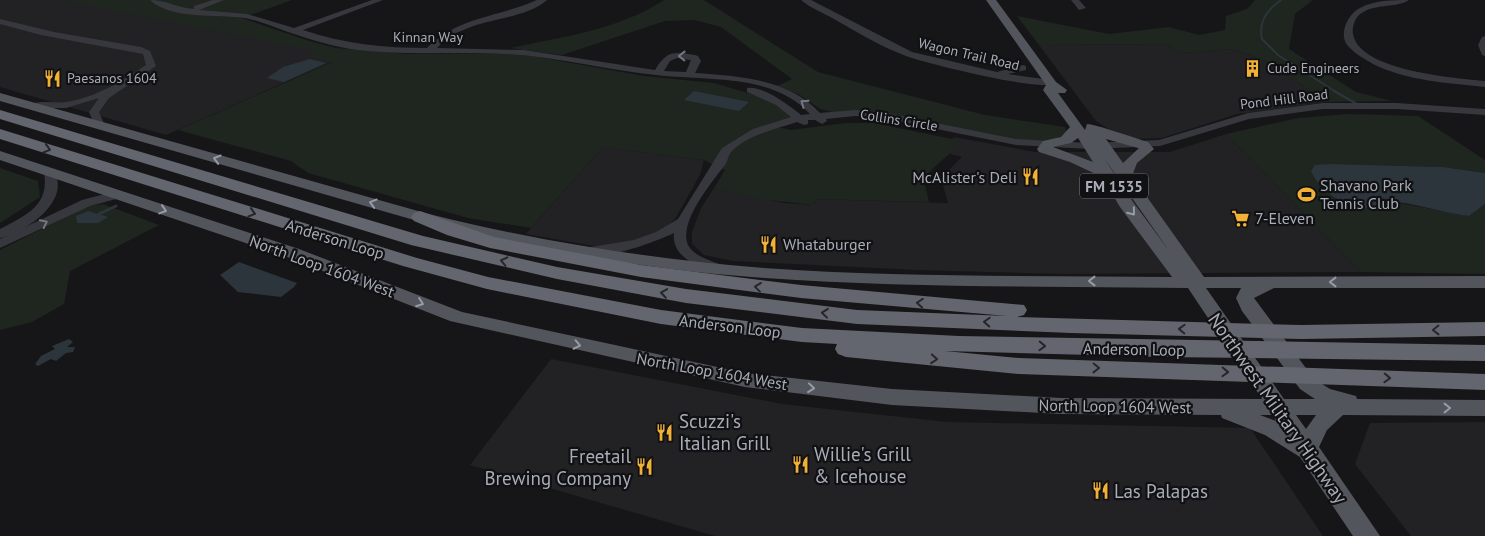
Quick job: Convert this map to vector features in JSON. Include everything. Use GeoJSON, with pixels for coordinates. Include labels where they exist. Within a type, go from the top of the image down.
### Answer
{"type":"FeatureCollection","features":[{"type":"Feature","properties":{"kind":"highway","name":"Anderson Loop"},"geometry":{"type":"LineString","coordinates":[[0,114],[418,241],[557,273],[650,290],[779,308],[858,316],[1152,328],[1306,342],[1485,353]]}},
{"type":"Feature","properties":{"kind":"highway","name":"Anderson Loop"},"geometry":{"type":"LineString","coordinates":[[0,134],[439,270],[558,298],[731,326],[792,343],[885,354],[1019,366],[1171,360],[1306,342],[1485,329]]}},
{"type":"Feature","properties":{"kind":"highway"},"geometry":{"type":"LineString","coordinates":[[420,217],[459,233],[618,267],[777,289],[1019,311],[1071,326]]}},
{"type":"Feature","properties":{"kind":"highway"},"geometry":{"type":"LineString","coordinates":[[1171,360],[1485,382]]}},
{"type":"Feature","properties":{"kind":"main road","name":"Northwest Military Highway"},"geometry":{"type":"LineString","coordinates":[[991,0],[1051,84],[1049,90],[1083,126],[1098,148],[1125,176],[1185,258],[1196,276],[1192,282]]}},
{"type":"Feature","properties":{"kind":"main road"},"geometry":{"type":"LineString","coordinates":[[0,97],[420,217],[481,232],[584,252],[719,268],[849,278],[1192,282],[1485,282]]}},
{"type":"Feature","properties":{"kind":"main road"},"geometry":{"type":"LineString","coordinates":[[1046,147],[1069,140],[1083,126],[1145,147]]}},
{"type":"Feature","properties":{"kind":"main road"},"geometry":{"type":"LineString","coordinates":[[1046,147],[1106,174]]}},
{"type":"Feature","properties":{"kind":"main road"},"geometry":{"type":"LineString","coordinates":[[1125,176],[1127,164],[1145,147]]}},
{"type":"Feature","properties":{"kind":"main road","name":"Northwest Military Highway"},"geometry":{"type":"LineString","coordinates":[[1098,148],[1106,174],[1180,276],[1192,282],[1276,407],[1367,536]]}},
{"type":"Feature","properties":{"kind":"main road","name":"North Loop 1604 West"},"geometry":{"type":"LineString","coordinates":[[0,155],[293,253],[457,317],[561,342],[745,380],[892,397],[989,403],[1215,407],[1485,408]]}},
{"type":"Feature","properties":{"kind":"main road"},"geometry":{"type":"LineString","coordinates":[[1124,281],[1153,271],[1163,254]]}},
{"type":"Feature","properties":{"kind":"main road"},"geometry":{"type":"LineString","coordinates":[[1185,258],[1220,274],[1285,282]]}},
{"type":"Feature","properties":{"kind":"main road"},"geometry":{"type":"LineString","coordinates":[[1285,282],[1263,286],[1248,292],[1245,298],[1249,307],[1307,384],[1341,400],[1374,408]]}},
{"type":"Feature","properties":{"kind":"main road"},"geometry":{"type":"LineString","coordinates":[[1215,407],[1272,429],[1306,450],[1319,425],[1337,408]]}},
{"type":"Feature","properties":{"kind":"street","name":"Kinnan Way"},"geometry":{"type":"LineString","coordinates":[[154,0],[168,6],[246,16],[315,39],[355,47],[429,51],[519,52],[658,73],[739,80],[782,91],[809,105],[821,118]]}},
{"type":"Feature","properties":{"kind":"street"},"geometry":{"type":"LineString","coordinates":[[192,10],[220,0]]}},
{"type":"Feature","properties":{"kind":"street"},"geometry":{"type":"LineString","coordinates":[[293,31],[379,0]]}},
{"type":"Feature","properties":{"kind":"street"},"geometry":{"type":"LineString","coordinates":[[429,51],[436,42],[457,29],[540,1],[551,0]]}},
{"type":"Feature","properties":{"kind":"street","name":"Wagon Trail Road"},"geometry":{"type":"LineString","coordinates":[[805,0],[888,45],[910,54],[995,75],[1051,84]]}},
{"type":"Feature","properties":{"kind":"street"},"geometry":{"type":"LineString","coordinates":[[1075,0],[1082,8]]}},
{"type":"Feature","properties":{"kind":"street"},"geometry":{"type":"LineString","coordinates":[[1405,0],[1377,4],[1355,14],[1350,23],[1351,44],[1368,57],[1406,71],[1445,80],[1485,84]]}},
{"type":"Feature","properties":{"kind":"street"},"geometry":{"type":"LineString","coordinates":[[0,21],[51,36],[84,40],[123,49],[148,58],[151,66],[99,103],[94,112],[100,126]]}},
{"type":"Feature","properties":{"kind":"street"},"geometry":{"type":"LineString","coordinates":[[0,28],[11,25]]}},
{"type":"Feature","properties":{"kind":"street"},"geometry":{"type":"LineString","coordinates":[[1485,39],[1482,45],[1485,53]]}},
{"type":"Feature","properties":{"kind":"street"},"geometry":{"type":"LineString","coordinates":[[658,73],[666,59],[683,55],[695,58],[696,61],[689,75]]}},
{"type":"Feature","properties":{"kind":"street"},"geometry":{"type":"LineString","coordinates":[[995,75],[1023,68]]}},
{"type":"Feature","properties":{"kind":"street","name":"Kinnan Way"},"geometry":{"type":"LineString","coordinates":[[706,77],[740,86],[768,97],[780,103],[802,120]]}},
{"type":"Feature","properties":{"kind":"street"},"geometry":{"type":"LineString","coordinates":[[33,106],[54,107],[80,103],[118,89]]}},
{"type":"Feature","properties":{"kind":"street"},"geometry":{"type":"LineString","coordinates":[[768,97],[782,91]]}},
{"type":"Feature","properties":{"kind":"street","name":"Pond Hill Road"},"geometry":{"type":"LineString","coordinates":[[1098,148],[1173,146],[1192,137],[1266,116],[1323,106],[1426,107],[1485,112]]}},
{"type":"Feature","properties":{"kind":"street","name":"Pond Hill Road"},"geometry":{"type":"LineString","coordinates":[[1266,116],[1345,110],[1433,112],[1485,116]]}},
{"type":"Feature","properties":{"kind":"street","name":"Collins Circle"},"geometry":{"type":"LineString","coordinates":[[584,252],[612,250],[644,243],[665,234],[682,222],[721,162],[761,136],[802,120],[821,118],[891,121],[968,135],[1013,147],[1098,148]]}},
{"type":"Feature","properties":{"kind":"street"},"geometry":{"type":"LineString","coordinates":[[0,234],[30,216],[49,198],[52,190],[50,172]]}},
{"type":"Feature","properties":{"kind":"street"},"geometry":{"type":"LineString","coordinates":[[0,244],[86,203],[116,195]]}},
{"type":"Feature","properties":{"kind":"street"},"geometry":{"type":"LineString","coordinates":[[682,222],[680,238],[681,244],[686,251],[694,258],[719,268]]}},
{"type":"Feature","properties":{"kind":"shaded area"},"geometry":{"type":"Polygon","coordinates":[[[0,0],[81,0],[347,55],[166,135],[0,87],[0,0]]]}},
{"type":"Feature","properties":{"kind":"shaded area"},"geometry":{"type":"Polygon","coordinates":[[[61,0],[292,0],[242,18],[336,48],[407,54],[504,53],[532,56],[644,76],[714,83],[765,98],[790,113],[791,117],[769,125],[791,130],[846,123],[874,123],[957,140],[949,154],[927,174],[924,181],[929,202],[815,199],[814,205],[759,199],[714,188],[725,170],[704,160],[603,147],[531,228],[468,218],[308,173],[291,161],[178,130],[332,62],[308,56],[317,51],[61,0]]]}},
{"type":"Feature","properties":{"kind":"shaded area"},"geometry":{"type":"Polygon","coordinates":[[[664,0],[704,0],[818,72],[985,115],[1065,127],[1068,134],[1053,140],[1020,140],[942,124],[832,112],[820,109],[800,95],[777,86],[792,79],[721,27],[694,20],[665,21],[562,55],[510,48],[569,36],[609,25],[628,19],[664,0]]]}},
{"type":"Feature","properties":{"kind":"shaded area"},"geometry":{"type":"Polygon","coordinates":[[[1255,0],[1313,0],[1295,14],[1289,49],[1356,92],[1392,101],[1327,102],[1263,60],[1233,49],[1179,53],[1167,44],[1039,45],[1017,16],[1109,34],[1169,27],[1199,35],[1225,30],[1226,16],[1247,9],[1255,0]]]}},
{"type":"Feature","properties":{"kind":"shaded area"},"geometry":{"type":"Polygon","coordinates":[[[1167,44],[1179,53],[1233,49],[1263,60],[1327,102],[1237,114],[1162,138],[1133,139],[1110,130],[1096,121],[1039,45],[1167,44]]]}},
{"type":"Feature","properties":{"kind":"shaded area"},"geometry":{"type":"Polygon","coordinates":[[[310,59],[326,63],[284,82],[267,78],[283,67],[310,59]]]}},
{"type":"Feature","properties":{"kind":"shaded area"},"geometry":{"type":"Polygon","coordinates":[[[694,91],[749,102],[739,111],[684,100],[694,91]]]}},
{"type":"Feature","properties":{"kind":"shaded area"},"geometry":{"type":"Polygon","coordinates":[[[1349,114],[1418,116],[1485,160],[1485,173],[1443,167],[1333,164],[1364,208],[1394,202],[1469,216],[1485,204],[1485,274],[1361,272],[1226,134],[1298,118],[1349,114]]]}},
{"type":"Feature","properties":{"kind":"shaded area"},"geometry":{"type":"Polygon","coordinates":[[[1226,134],[1361,272],[1065,274],[917,270],[733,261],[704,255],[692,244],[692,232],[701,208],[714,188],[784,203],[814,205],[815,199],[948,203],[941,178],[962,157],[943,152],[954,137],[1035,152],[1170,152],[1226,134]]]}},
{"type":"Feature","properties":{"kind":"shaded area"},"geometry":{"type":"Polygon","coordinates":[[[603,147],[704,160],[700,175],[675,219],[660,232],[647,238],[610,247],[526,234],[603,147]]]}},
{"type":"Feature","properties":{"kind":"shaded area"},"geometry":{"type":"Polygon","coordinates":[[[1315,165],[1443,167],[1485,173],[1485,204],[1469,216],[1397,202],[1367,208],[1355,207],[1332,196],[1311,171],[1315,165]]]}},
{"type":"Feature","properties":{"kind":"shaded area"},"geometry":{"type":"Polygon","coordinates":[[[0,168],[38,181],[40,197],[0,223],[0,168]]]}},
{"type":"Feature","properties":{"kind":"shaded area"},"geometry":{"type":"Polygon","coordinates":[[[103,204],[159,225],[70,271],[64,304],[32,322],[0,330],[0,250],[88,206],[103,204]]]}},
{"type":"Feature","properties":{"kind":"shaded area"},"geometry":{"type":"Polygon","coordinates":[[[88,211],[108,217],[98,223],[77,223],[76,216],[88,211]]]}},
{"type":"Feature","properties":{"kind":"shaded area"},"geometry":{"type":"Polygon","coordinates":[[[239,262],[297,283],[281,297],[238,292],[220,275],[239,262]]]}},
{"type":"Feature","properties":{"kind":"shaded area"},"geometry":{"type":"Polygon","coordinates":[[[69,339],[73,342],[67,347],[75,347],[73,352],[66,353],[56,361],[51,359],[38,366],[35,364],[41,356],[55,349],[52,346],[69,339]]]}},
{"type":"Feature","properties":{"kind":"shaded area"},"geometry":{"type":"Polygon","coordinates":[[[551,359],[782,404],[947,422],[1250,428],[1323,536],[715,536],[470,465],[551,359]]]}},
{"type":"Feature","properties":{"kind":"shaded area"},"geometry":{"type":"Polygon","coordinates":[[[1485,422],[1485,536],[1411,536],[1355,464],[1370,423],[1485,422]]]}},
{"type":"Feature","properties":{"kind":"waterway"},"geometry":{"type":"LineString","coordinates":[[1281,0],[1265,16],[1261,27],[1262,39],[1278,55],[1336,92]]}},
{"type":"Feature","properties":{"kind":"waterway"},"geometry":{"type":"LineString","coordinates":[[1334,91],[1357,104]]}},
{"type":"Feature","properties":{"kind":"waterway"},"geometry":{"type":"LineString","coordinates":[[99,214],[116,206],[114,207]]}},
{"type":"Feature","properties":{"kind":"place","name":"Cude Engineers"},"geometry":{"type":"Point","coordinates":[1253,68]}},
{"type":"Feature","properties":{"kind":"place","name":"Paesanos 1604"},"geometry":{"type":"Point","coordinates":[53,78]}},
{"type":"Feature","properties":{"kind":"place","name":"McAlister's Deli"},"geometry":{"type":"Point","coordinates":[1031,177]}},
{"type":"Feature","properties":{"kind":"place","name":"Shavano Park Tennis Club"},"geometry":{"type":"Point","coordinates":[1306,194]}},
{"type":"Feature","properties":{"kind":"place","name":"7-Eleven"},"geometry":{"type":"Point","coordinates":[1241,218]}},
{"type":"Feature","properties":{"kind":"place","name":"Whataburger"},"geometry":{"type":"Point","coordinates":[769,244]}},
{"type":"Feature","properties":{"kind":"place","name":"Scuzzi's Italian Grill"},"geometry":{"type":"Point","coordinates":[665,432]}},
{"type":"Feature","properties":{"kind":"place","name":"Willie's Grill & Icehouse"},"geometry":{"type":"Point","coordinates":[800,465]}},
{"type":"Feature","properties":{"kind":"place","name":"Freetail Brewing Company"},"geometry":{"type":"Point","coordinates":[645,467]}},
{"type":"Feature","properties":{"kind":"place","name":"Las Palapas"},"geometry":{"type":"Point","coordinates":[1100,491]}}]}
